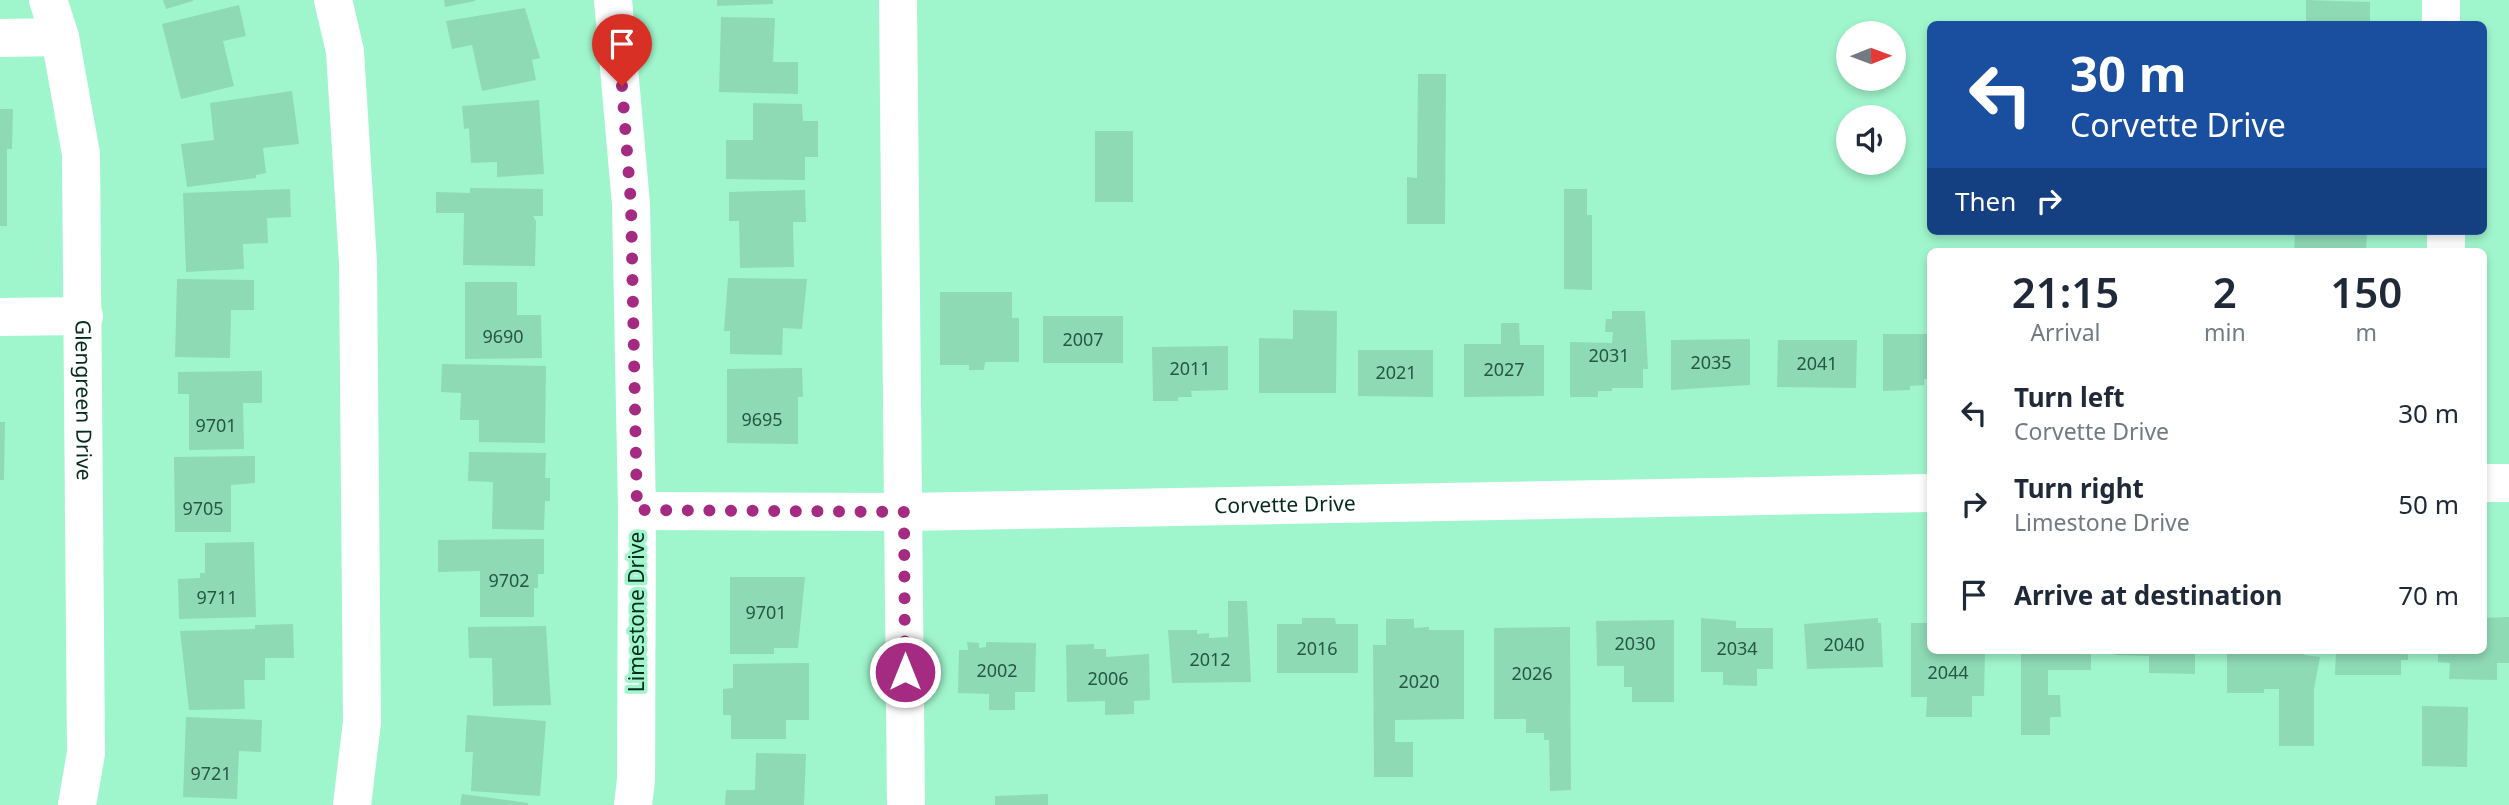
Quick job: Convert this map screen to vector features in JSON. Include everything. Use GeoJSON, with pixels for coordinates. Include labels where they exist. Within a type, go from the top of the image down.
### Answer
{"type":"FeatureCollection","features":[{"type":"Feature","properties":{"kind":"street","name":"Glengreen Drive"},"geometry":{"type":"LineString","coordinates":[[48,0],[60,37],[81,153],[86,754],[77,805]]}},
{"type":"Feature","properties":{"kind":"street"},"geometry":{"type":"LineString","coordinates":[[333,0],[345,51],[358,263],[362,722],[352,805]]}},
{"type":"Feature","properties":{"kind":"street","name":"Limestone Drive"},"geometry":{"type":"LineString","coordinates":[[613,0],[631,204],[637,510],[636,780],[633,805]]}},
{"type":"Feature","properties":{"kind":"street"},"geometry":{"type":"LineString","coordinates":[[898,0],[906,805]]}},
{"type":"Feature","properties":{"kind":"street"},"geometry":{"type":"LineString","coordinates":[[2441,0],[2441,21]]}},
{"type":"Feature","properties":{"kind":"street"},"geometry":{"type":"LineString","coordinates":[[0,38],[60,37]]}},
{"type":"Feature","properties":{"kind":"street"},"geometry":{"type":"LineString","coordinates":[[0,317],[84,316]]}},
{"type":"Feature","properties":{"kind":"street"},"geometry":{"type":"LineString","coordinates":[[2487,483],[2509,483]]}},
{"type":"Feature","properties":{"kind":"street","name":"Corvette Drive"},"geometry":{"type":"LineString","coordinates":[[637,510],[904,512],[1927,493]]}},
{"type":"Feature","properties":{"kind":"building"},"geometry":{"type":"Polygon","coordinates":[[[163,0],[193,0],[193,1],[166,9],[163,0]]]}},
{"type":"Feature","properties":{"kind":"building"},"geometry":{"type":"Polygon","coordinates":[[[444,0],[475,0],[475,1],[445,7],[444,0]]]}},
{"type":"Feature","properties":{"kind":"building"},"geometry":{"type":"Polygon","coordinates":[[[717,0],[773,0],[773,4],[717,6],[717,0]]]}},
{"type":"Feature","properties":{"kind":"building"},"geometry":{"type":"Polygon","coordinates":[[[2306,0],[2370,2],[2370,21],[2306,21],[2306,0]]]}},
{"type":"Feature","properties":{"kind":"building"},"geometry":{"type":"Polygon","coordinates":[[[239,5],[246,36],[223,41],[234,86],[181,99],[162,24],[239,5]]]}},
{"type":"Feature","properties":{"kind":"building"},"geometry":{"type":"Polygon","coordinates":[[[525,8],[540,58],[532,60],[536,80],[482,91],[472,45],[452,49],[446,21],[525,8]]]}},
{"type":"Feature","properties":{"kind":"building"},"geometry":{"type":"Polygon","coordinates":[[[721,17],[775,18],[773,62],[798,62],[798,94],[719,92],[721,17]]]}},
{"type":"Feature","properties":{"kind":"building"},"geometry":{"type":"Polygon","coordinates":[[[1418,74],[1446,74],[1445,224],[1407,224],[1407,177],[1417,178],[1418,74]]]}},
{"type":"Feature","properties":{"kind":"building"},"geometry":{"type":"Polygon","coordinates":[[[292,91],[299,144],[263,148],[266,173],[256,175],[256,178],[187,187],[181,144],[214,140],[210,103],[292,91]]]}},
{"type":"Feature","properties":{"kind":"building"},"geometry":{"type":"Polygon","coordinates":[[[539,100],[544,174],[497,177],[497,162],[471,163],[469,128],[464,129],[462,106],[539,100]]]}},
{"type":"Feature","properties":{"kind":"building"},"geometry":{"type":"Polygon","coordinates":[[[753,103],[802,104],[803,121],[818,121],[818,157],[805,157],[805,180],[726,179],[726,140],[753,140],[753,103]]]}},
{"type":"Feature","properties":{"kind":"building"},"geometry":{"type":"Polygon","coordinates":[[[0,109],[13,109],[12,149],[7,149],[7,226],[0,226],[0,109]]]}},
{"type":"Feature","properties":{"kind":"building"},"geometry":{"type":"Polygon","coordinates":[[[1095,131],[1133,131],[1133,202],[1095,202],[1095,131]]]}},
{"type":"Feature","properties":{"kind":"building"},"geometry":{"type":"Polygon","coordinates":[[[470,188],[543,189],[543,216],[533,216],[536,221],[535,266],[463,265],[464,213],[436,213],[436,192],[470,193],[470,188]]]}},
{"type":"Feature","properties":{"kind":"building"},"geometry":{"type":"Polygon","coordinates":[[[290,189],[291,217],[267,218],[268,243],[243,244],[244,269],[186,272],[183,193],[290,189]]]}},
{"type":"Feature","properties":{"kind":"building"},"geometry":{"type":"Polygon","coordinates":[[[1564,189],[1587,189],[1587,215],[1592,215],[1592,290],[1564,289],[1564,189]]]}},
{"type":"Feature","properties":{"kind":"building"},"geometry":{"type":"Polygon","coordinates":[[[805,190],[806,222],[793,222],[794,267],[740,268],[739,221],[729,221],[729,192],[805,190]]]}},
{"type":"Feature","properties":{"kind":"building"},"geometry":{"type":"Polygon","coordinates":[[[2295,235],[2367,235],[2366,248],[2294,248],[2295,235]]]}},
{"type":"Feature","properties":{"kind":"building"},"geometry":{"type":"Polygon","coordinates":[[[728,278],[807,279],[802,329],[783,328],[782,355],[730,354],[730,331],[724,331],[728,278]]]}},
{"type":"Feature","properties":{"kind":"building"},"geometry":{"type":"Polygon","coordinates":[[[177,279],[254,280],[254,310],[231,310],[230,358],[175,357],[177,279]]]}},
{"type":"Feature","properties":{"kind":"building"},"geometry":{"type":"Polygon","coordinates":[[[465,282],[517,282],[517,315],[541,315],[542,358],[465,359],[465,282]]]}},
{"type":"Feature","properties":{"kind":"building"},"geometry":{"type":"Polygon","coordinates":[[[940,292],[1012,292],[1012,318],[1019,318],[1019,362],[985,362],[984,370],[969,370],[969,365],[940,365],[940,292]]]}},
{"type":"Feature","properties":{"kind":"building"},"geometry":{"type":"Polygon","coordinates":[[[1293,310],[1337,311],[1336,393],[1259,393],[1259,338],[1293,339],[1293,310]]]}},
{"type":"Feature","properties":{"kind":"building"},"geometry":{"type":"Polygon","coordinates":[[[1612,311],[1645,311],[1648,369],[1643,369],[1643,388],[1612,388],[1612,391],[1598,391],[1598,397],[1570,397],[1570,342],[1612,343],[1613,332],[1605,332],[1606,319],[1612,319],[1612,311]]]}},
{"type":"Feature","properties":{"kind":"building"},"geometry":{"type":"Polygon","coordinates":[[[1043,316],[1123,316],[1123,363],[1043,363],[1043,316]]]}},
{"type":"Feature","properties":{"kind":"building"},"geometry":{"type":"Polygon","coordinates":[[[1501,323],[1519,323],[1520,345],[1544,345],[1544,396],[1464,397],[1464,344],[1501,344],[1501,323]]]}},
{"type":"Feature","properties":{"kind":"building"},"geometry":{"type":"Polygon","coordinates":[[[1883,334],[1927,334],[1927,379],[1924,379],[1924,385],[1910,386],[1910,390],[1883,391],[1883,334]]]}},
{"type":"Feature","properties":{"kind":"building"},"geometry":{"type":"Polygon","coordinates":[[[1750,339],[1750,385],[1671,390],[1671,340],[1750,339]]]}},
{"type":"Feature","properties":{"kind":"building"},"geometry":{"type":"Polygon","coordinates":[[[1778,340],[1857,340],[1856,388],[1777,387],[1778,340]]]}},
{"type":"Feature","properties":{"kind":"building"},"geometry":{"type":"Polygon","coordinates":[[[1228,346],[1228,390],[1191,391],[1192,397],[1178,397],[1178,401],[1153,401],[1152,347],[1228,346]]]}},
{"type":"Feature","properties":{"kind":"building"},"geometry":{"type":"Polygon","coordinates":[[[1358,350],[1433,350],[1433,397],[1358,396],[1358,350]]]}},
{"type":"Feature","properties":{"kind":"building"},"geometry":{"type":"Polygon","coordinates":[[[442,364],[546,366],[545,443],[479,442],[479,420],[460,420],[461,393],[441,392],[442,364]]]}},
{"type":"Feature","properties":{"kind":"building"},"geometry":{"type":"Polygon","coordinates":[[[802,368],[803,397],[798,397],[798,444],[727,443],[727,369],[802,368]]]}},
{"type":"Feature","properties":{"kind":"building"},"geometry":{"type":"Polygon","coordinates":[[[262,371],[262,403],[243,403],[244,449],[189,450],[189,394],[178,394],[178,372],[262,371]]]}},
{"type":"Feature","properties":{"kind":"building"},"geometry":{"type":"Polygon","coordinates":[[[0,422],[5,422],[4,480],[0,480],[0,422]]]}},
{"type":"Feature","properties":{"kind":"building"},"geometry":{"type":"Polygon","coordinates":[[[469,452],[546,453],[545,478],[550,478],[550,501],[545,501],[544,530],[492,529],[493,482],[468,481],[469,452]]]}},
{"type":"Feature","properties":{"kind":"building"},"geometry":{"type":"Polygon","coordinates":[[[255,456],[255,483],[231,485],[231,532],[175,532],[174,457],[255,456]]]}},
{"type":"Feature","properties":{"kind":"building"},"geometry":{"type":"Polygon","coordinates":[[[544,539],[544,574],[538,574],[538,588],[534,588],[534,617],[480,617],[480,571],[438,572],[438,540],[544,539]]]}},
{"type":"Feature","properties":{"kind":"building"},"geometry":{"type":"Polygon","coordinates":[[[254,542],[256,617],[179,619],[178,579],[200,578],[200,573],[205,573],[205,543],[254,542]]]}},
{"type":"Feature","properties":{"kind":"building"},"geometry":{"type":"Polygon","coordinates":[[[730,577],[805,577],[798,648],[774,648],[774,654],[730,654],[730,577]]]}},
{"type":"Feature","properties":{"kind":"building"},"geometry":{"type":"Polygon","coordinates":[[[1228,601],[1247,601],[1251,682],[1172,683],[1168,630],[1197,630],[1197,634],[1209,633],[1209,638],[1228,637],[1228,601]]]}},
{"type":"Feature","properties":{"kind":"building"},"geometry":{"type":"Polygon","coordinates":[[[2509,617],[2509,663],[2497,663],[2497,680],[2449,679],[2450,663],[2438,662],[2438,654],[2487,654],[2487,618],[2509,617]]]}},
{"type":"Feature","properties":{"kind":"building"},"geometry":{"type":"Polygon","coordinates":[[[1302,618],[1335,618],[1336,624],[1358,624],[1358,673],[1277,673],[1277,624],[1302,624],[1302,618]]]}},
{"type":"Feature","properties":{"kind":"building"},"geometry":{"type":"Polygon","coordinates":[[[1701,618],[1736,621],[1736,628],[1773,628],[1773,669],[1757,669],[1757,686],[1723,685],[1723,672],[1701,672],[1701,618]]]}},
{"type":"Feature","properties":{"kind":"building"},"geometry":{"type":"Polygon","coordinates":[[[1878,618],[1878,623],[1881,623],[1883,667],[1807,669],[1804,624],[1878,618]]]}},
{"type":"Feature","properties":{"kind":"building"},"geometry":{"type":"Polygon","coordinates":[[[1386,619],[1414,619],[1414,628],[1464,630],[1464,719],[1395,720],[1395,742],[1413,742],[1413,777],[1374,777],[1373,645],[1386,645],[1386,619]]]}},
{"type":"Feature","properties":{"kind":"building"},"geometry":{"type":"Polygon","coordinates":[[[1674,620],[1674,702],[1632,702],[1632,687],[1624,687],[1624,666],[1597,666],[1596,621],[1674,620]]]}},
{"type":"Feature","properties":{"kind":"building"},"geometry":{"type":"Polygon","coordinates":[[[1911,623],[1927,623],[1927,654],[1985,654],[1984,696],[1972,696],[1972,717],[1926,717],[1927,697],[1911,697],[1911,623]]]}},
{"type":"Feature","properties":{"kind":"building"},"geometry":{"type":"Polygon","coordinates":[[[293,624],[294,658],[265,658],[265,680],[244,680],[245,709],[189,710],[180,631],[255,629],[255,625],[293,624]]]}},
{"type":"Feature","properties":{"kind":"building"},"geometry":{"type":"Polygon","coordinates":[[[546,626],[551,705],[493,706],[492,658],[469,658],[468,627],[546,626]]]}},
{"type":"Feature","properties":{"kind":"building"},"geometry":{"type":"Polygon","coordinates":[[[1570,627],[1571,790],[1550,791],[1549,740],[1544,740],[1544,733],[1526,733],[1526,719],[1494,719],[1494,628],[1570,627]]]}},
{"type":"Feature","properties":{"kind":"building"},"geometry":{"type":"Polygon","coordinates":[[[967,642],[979,643],[979,648],[986,647],[986,642],[1036,643],[1035,692],[1015,692],[1015,710],[989,710],[989,694],[958,693],[959,650],[968,650],[967,642]]]}},
{"type":"Feature","properties":{"kind":"building"},"geometry":{"type":"Polygon","coordinates":[[[1094,644],[1094,649],[1106,649],[1106,657],[1149,654],[1150,700],[1134,701],[1134,714],[1105,715],[1105,701],[1067,702],[1066,645],[1094,644]]]}},
{"type":"Feature","properties":{"kind":"building"},"geometry":{"type":"Polygon","coordinates":[[[2021,654],[2091,654],[2091,670],[2048,670],[2048,695],[2060,695],[2061,717],[2050,717],[2050,735],[2021,735],[2021,654]]]}},
{"type":"Feature","properties":{"kind":"building"},"geometry":{"type":"Polygon","coordinates":[[[2195,654],[2195,674],[2149,673],[2149,656],[2115,655],[2195,654]]]}},
{"type":"Feature","properties":{"kind":"building"},"geometry":{"type":"Polygon","coordinates":[[[2227,654],[2304,654],[2320,657],[2314,689],[2314,746],[2279,746],[2279,689],[2264,689],[2264,693],[2227,693],[2227,654]]]}},
{"type":"Feature","properties":{"kind":"building"},"geometry":{"type":"Polygon","coordinates":[[[2336,654],[2408,654],[2408,660],[2401,660],[2401,675],[2335,675],[2336,654]]]}},
{"type":"Feature","properties":{"kind":"building"},"geometry":{"type":"Polygon","coordinates":[[[809,663],[809,720],[786,720],[786,739],[731,739],[731,715],[723,715],[723,689],[733,688],[733,664],[809,663]]]}},
{"type":"Feature","properties":{"kind":"building"},"geometry":{"type":"Polygon","coordinates":[[[2422,706],[2468,707],[2467,767],[2422,766],[2422,706]]]}},
{"type":"Feature","properties":{"kind":"building"},"geometry":{"type":"Polygon","coordinates":[[[467,715],[546,721],[540,796],[471,791],[473,752],[465,752],[467,715]]]}},
{"type":"Feature","properties":{"kind":"building"},"geometry":{"type":"Polygon","coordinates":[[[186,717],[262,720],[261,752],[239,751],[237,799],[183,797],[186,717]]]}},
{"type":"Feature","properties":{"kind":"building"},"geometry":{"type":"Polygon","coordinates":[[[756,753],[806,754],[804,805],[725,805],[726,790],[755,790],[756,753]]]}},
{"type":"Feature","properties":{"kind":"building"},"geometry":{"type":"Polygon","coordinates":[[[462,794],[528,803],[528,805],[460,805],[462,794]]]}},
{"type":"Feature","properties":{"kind":"building"},"geometry":{"type":"Polygon","coordinates":[[[1048,794],[1048,805],[995,805],[995,796],[1048,794]]]}},
{"type":"Feature","properties":{"kind":"route"},"geometry":{"type":"LineString","coordinates":[[622,86],[631,204],[637,510],[904,512],[905,672]]}}]}
